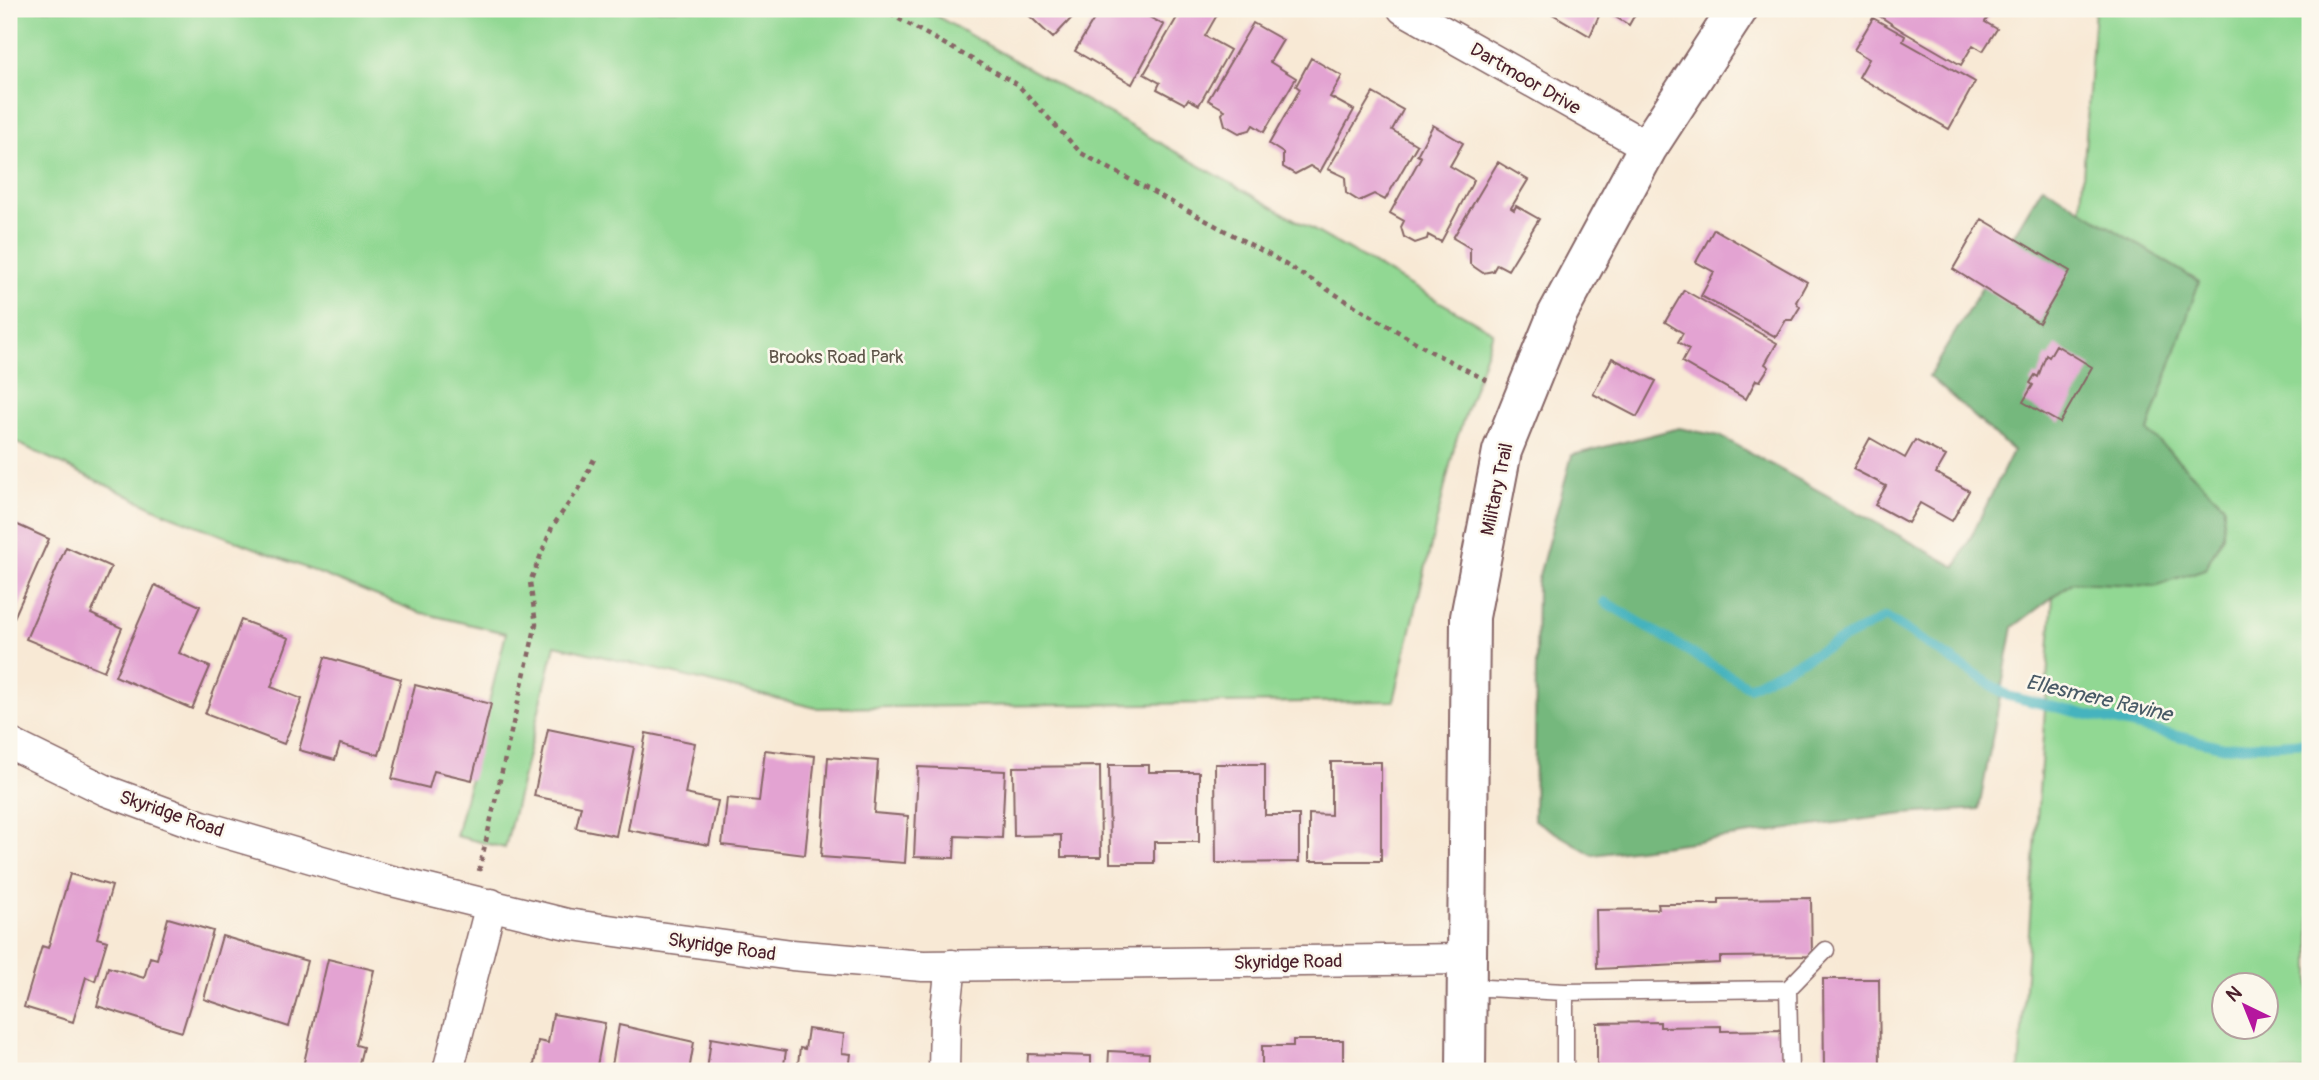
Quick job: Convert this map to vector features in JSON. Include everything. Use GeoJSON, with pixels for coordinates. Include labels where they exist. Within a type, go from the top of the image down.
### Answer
{"type":"FeatureCollection","features":[{"type":"Feature","properties":{"kind":"street","name":"Dartmoor Drive"},"geometry":{"type":"LineString","coordinates":[[1404,9],[1648,147]]}},
{"type":"Feature","properties":{"kind":"street","name":"Military Trail"},"geometry":{"type":"LineString","coordinates":[[1466,1071],[1470,617],[1502,451],[1557,315],[1648,147],[1738,9]]}},
{"type":"Feature","properties":{"kind":"street","name":"Skyridge Road"},"geometry":{"type":"LineString","coordinates":[[11,751],[107,791],[202,826],[380,878],[567,924],[792,956],[880,964],[1466,973]]}},
{"type":"Feature","properties":{"kind":"street"},"geometry":{"type":"LineString","coordinates":[[448,1071],[482,901]]}},
{"type":"Feature","properties":{"kind":"street"},"geometry":{"type":"LineString","coordinates":[[944,1071],[951,965]]}},
{"type":"Feature","properties":{"kind":"lane"},"geometry":{"type":"LineString","coordinates":[[1466,973],[1564,992],[1788,989],[1826,950]]}},
{"type":"Feature","properties":{"kind":"lane"},"geometry":{"type":"LineString","coordinates":[[1788,989],[1790,1071]]}},
{"type":"Feature","properties":{"kind":"lane"},"geometry":{"type":"LineString","coordinates":[[1564,992],[1565,1071]]}},
{"type":"Feature","properties":{"kind":"path"},"geometry":{"type":"LineString","coordinates":[[881,9],[1017,84],[1081,153],[1268,254],[1432,352],[1522,400]]}},
{"type":"Feature","properties":{"kind":"path"},"geometry":{"type":"LineString","coordinates":[[482,901],[536,624],[530,582],[552,527],[581,486],[596,455]]}},
{"type":"Feature","properties":{"kind":"green space","name":"Brooks Road Park"},"geometry":{"type":"Polygon","coordinates":[[[9,9],[924,9],[1493,332],[1455,444],[1394,701],[816,708],[555,645],[505,848],[456,836],[506,633],[418,612],[165,513],[9,439],[9,9]]]}},
{"type":"Feature","properties":{"kind":"green space"},"geometry":{"type":"Polygon","coordinates":[[[2095,9],[2310,9],[2310,1071],[2019,1071],[2095,9]]]}},
{"type":"Feature","properties":{"kind":"green space"},"geometry":{"type":"Polygon","coordinates":[[[2043,186],[2199,282],[2148,431],[2224,505],[2223,535],[2205,569],[2154,586],[2073,582],[2013,627],[1979,809],[1904,814],[1593,855],[1534,820],[1537,583],[1572,455],[1679,428],[1720,436],[1956,567],[2013,451],[1929,376],[2043,186]]]}},
{"type":"Feature","properties":{"kind":"building"},"geometry":{"type":"Polygon","coordinates":[[[1022,9],[1080,9],[1053,38],[1022,9]]]}},
{"type":"Feature","properties":{"kind":"building"},"geometry":{"type":"Polygon","coordinates":[[[1100,9],[1142,9],[1140,12],[1164,25],[1132,84],[1075,51],[1100,9]]]}},
{"type":"Feature","properties":{"kind":"building"},"geometry":{"type":"Polygon","coordinates":[[[1182,9],[1206,9],[1217,15],[1205,36],[1230,50],[1199,105],[1188,99],[1185,104],[1157,89],[1160,83],[1144,74],[1182,9]]]}},
{"type":"Feature","properties":{"kind":"building"},"geometry":{"type":"Polygon","coordinates":[[[1544,9],[1602,9],[1590,36],[1544,9]]]}},
{"type":"Feature","properties":{"kind":"building"},"geometry":{"type":"Polygon","coordinates":[[[1602,9],[1638,9],[1629,25],[1602,9]]]}},
{"type":"Feature","properties":{"kind":"building"},"geometry":{"type":"Polygon","coordinates":[[[1993,9],[1985,22],[1997,29],[1983,51],[1973,45],[1961,65],[1904,32],[1872,11],[1993,9]]]}},
{"type":"Feature","properties":{"kind":"building"},"geometry":{"type":"Polygon","coordinates":[[[1873,18],[1905,36],[1903,41],[1975,82],[1949,129],[1859,77],[1869,59],[1854,50],[1873,18]]]}},
{"type":"Feature","properties":{"kind":"building"},"geometry":{"type":"Polygon","coordinates":[[[1253,23],[1283,40],[1270,62],[1296,78],[1264,132],[1253,125],[1250,130],[1239,133],[1225,125],[1222,114],[1225,110],[1208,100],[1253,23]]]}},
{"type":"Feature","properties":{"kind":"building"},"geometry":{"type":"Polygon","coordinates":[[[1311,58],[1342,76],[1330,97],[1354,110],[1320,172],[1310,166],[1295,174],[1283,167],[1283,153],[1269,144],[1300,89],[1296,86],[1311,58]]]}},
{"type":"Feature","properties":{"kind":"building"},"geometry":{"type":"Polygon","coordinates":[[[1373,93],[1403,110],[1392,130],[1417,145],[1385,200],[1374,194],[1359,201],[1346,193],[1345,177],[1328,169],[1373,93]]]}},
{"type":"Feature","properties":{"kind":"building"},"geometry":{"type":"Polygon","coordinates":[[[1433,125],[1463,143],[1450,166],[1474,180],[1441,242],[1428,235],[1427,239],[1415,243],[1404,237],[1401,227],[1404,221],[1390,213],[1421,157],[1417,155],[1433,125]]]}},
{"type":"Feature","properties":{"kind":"building"},"geometry":{"type":"Polygon","coordinates":[[[1498,162],[1528,180],[1511,208],[1514,210],[1516,206],[1539,219],[1508,270],[1497,264],[1493,271],[1483,273],[1470,264],[1470,248],[1453,238],[1498,162]]]}},
{"type":"Feature","properties":{"kind":"building"},"geometry":{"type":"Polygon","coordinates":[[[1982,219],[2070,271],[2039,323],[1953,269],[1982,219]]]}},
{"type":"Feature","properties":{"kind":"building"},"geometry":{"type":"Polygon","coordinates":[[[1714,229],[1807,282],[1796,302],[1800,307],[1792,320],[1786,320],[1776,337],[1701,296],[1714,272],[1696,262],[1714,229]]]}},
{"type":"Feature","properties":{"kind":"building"},"geometry":{"type":"Polygon","coordinates":[[[1684,290],[1777,343],[1765,364],[1769,367],[1760,381],[1756,380],[1746,399],[1682,362],[1689,349],[1678,342],[1683,333],[1665,322],[1684,290]]]}},
{"type":"Feature","properties":{"kind":"building"},"geometry":{"type":"Polygon","coordinates":[[[2056,345],[2092,367],[2060,423],[2023,402],[2033,385],[2030,383],[2035,375],[2038,377],[2046,355],[2049,357],[2056,345]]]}},
{"type":"Feature","properties":{"kind":"building"},"geometry":{"type":"Polygon","coordinates":[[[1612,358],[1656,381],[1637,417],[1593,394],[1612,358]]]}},
{"type":"Feature","properties":{"kind":"building"},"geometry":{"type":"Polygon","coordinates":[[[1870,438],[1905,458],[1915,440],[1946,456],[1936,473],[1969,491],[1952,521],[1920,503],[1908,523],[1875,505],[1886,486],[1853,469],[1870,438]]]}},
{"type":"Feature","properties":{"kind":"building"},"geometry":{"type":"Polygon","coordinates":[[[9,521],[49,539],[9,629],[9,521]]]}},
{"type":"Feature","properties":{"kind":"building"},"geometry":{"type":"Polygon","coordinates":[[[66,547],[111,567],[91,614],[122,628],[104,671],[26,639],[66,547]]]}},
{"type":"Feature","properties":{"kind":"building"},"geometry":{"type":"Polygon","coordinates":[[[155,585],[200,606],[179,653],[210,667],[192,709],[115,676],[155,585]]]}},
{"type":"Feature","properties":{"kind":"building"},"geometry":{"type":"Polygon","coordinates":[[[241,620],[289,638],[271,687],[302,699],[284,744],[205,714],[241,620]]]}},
{"type":"Feature","properties":{"kind":"building"},"geometry":{"type":"Polygon","coordinates":[[[325,657],[401,679],[379,755],[340,744],[335,760],[299,750],[325,657]]]}},
{"type":"Feature","properties":{"kind":"building"},"geometry":{"type":"Polygon","coordinates":[[[415,685],[491,704],[472,780],[434,771],[429,788],[392,779],[415,685]]]}},
{"type":"Feature","properties":{"kind":"building"},"geometry":{"type":"Polygon","coordinates":[[[548,729],[634,747],[616,836],[576,828],[581,806],[534,796],[548,729]]]}},
{"type":"Feature","properties":{"kind":"building"},"geometry":{"type":"Polygon","coordinates":[[[646,733],[695,743],[685,794],[718,801],[709,845],[628,830],[646,733]]]}},
{"type":"Feature","properties":{"kind":"building"},"geometry":{"type":"Polygon","coordinates":[[[765,750],[815,756],[805,855],[722,845],[727,798],[759,801],[765,750]]]}},
{"type":"Feature","properties":{"kind":"building"},"geometry":{"type":"Polygon","coordinates":[[[828,757],[878,761],[874,813],[908,816],[905,863],[821,857],[828,757]]]}},
{"type":"Feature","properties":{"kind":"building"},"geometry":{"type":"Polygon","coordinates":[[[1331,762],[1381,762],[1381,861],[1309,861],[1309,814],[1331,815],[1331,762]]]}},
{"type":"Feature","properties":{"kind":"building"},"geometry":{"type":"Polygon","coordinates":[[[1215,764],[1265,764],[1265,815],[1299,815],[1299,862],[1216,863],[1215,764]]]}},
{"type":"Feature","properties":{"kind":"building"},"geometry":{"type":"Polygon","coordinates":[[[1109,765],[1149,765],[1149,772],[1199,772],[1199,842],[1154,842],[1154,863],[1110,863],[1109,765]]]}},
{"type":"Feature","properties":{"kind":"building"},"geometry":{"type":"Polygon","coordinates":[[[1100,766],[1101,857],[1061,857],[1061,835],[1014,836],[1013,767],[1100,766]]]}},
{"type":"Feature","properties":{"kind":"building"},"geometry":{"type":"Polygon","coordinates":[[[918,767],[1005,771],[1002,838],[955,836],[954,858],[914,857],[918,767]]]}},
{"type":"Feature","properties":{"kind":"building"},"geometry":{"type":"Polygon","coordinates":[[[70,874],[112,886],[97,938],[107,941],[95,981],[86,977],[73,1022],[24,1007],[42,946],[48,948],[70,874]]]}},
{"type":"Feature","properties":{"kind":"building"},"geometry":{"type":"Polygon","coordinates":[[[1811,898],[1812,956],[1720,957],[1720,963],[1597,969],[1596,910],[1659,909],[1658,904],[1719,904],[1719,899],[1811,898]]]}},
{"type":"Feature","properties":{"kind":"building"},"geometry":{"type":"Polygon","coordinates":[[[168,918],[213,931],[182,1032],[97,1006],[108,967],[144,978],[150,957],[157,959],[168,918]]]}},
{"type":"Feature","properties":{"kind":"building"},"geometry":{"type":"Polygon","coordinates":[[[222,936],[307,961],[289,1027],[204,999],[222,936]]]}},
{"type":"Feature","properties":{"kind":"building"},"geometry":{"type":"Polygon","coordinates":[[[328,959],[374,970],[356,1045],[363,1047],[357,1071],[302,1071],[328,959]]]}},
{"type":"Feature","properties":{"kind":"building"},"geometry":{"type":"Polygon","coordinates":[[[1823,979],[1879,979],[1880,1071],[1824,1071],[1823,979]]]}},
{"type":"Feature","properties":{"kind":"building"},"geometry":{"type":"Polygon","coordinates":[[[553,1014],[605,1023],[596,1071],[533,1071],[538,1041],[548,1043],[553,1014]]]}},
{"type":"Feature","properties":{"kind":"building"},"geometry":{"type":"Polygon","coordinates":[[[1660,1022],[1660,1027],[1721,1026],[1721,1031],[1784,1030],[1784,1071],[1597,1071],[1597,1023],[1660,1022]]]}},
{"type":"Feature","properties":{"kind":"building"},"geometry":{"type":"Polygon","coordinates":[[[619,1025],[694,1042],[689,1071],[611,1071],[619,1025]]]}},
{"type":"Feature","properties":{"kind":"building"},"geometry":{"type":"Polygon","coordinates":[[[808,1029],[844,1034],[842,1053],[851,1054],[849,1071],[797,1071],[800,1048],[805,1049],[808,1029]]]}},
{"type":"Feature","properties":{"kind":"building"},"geometry":{"type":"Polygon","coordinates":[[[711,1038],[786,1051],[783,1071],[707,1071],[711,1038]]]}},
{"type":"Feature","properties":{"kind":"building"},"geometry":{"type":"Polygon","coordinates":[[[1293,1040],[1343,1040],[1343,1071],[1262,1071],[1262,1046],[1293,1046],[1293,1040]]]}},
{"type":"Feature","properties":{"kind":"building"},"geometry":{"type":"Polygon","coordinates":[[[1109,1051],[1149,1053],[1148,1071],[1108,1071],[1109,1051]]]}},
{"type":"Feature","properties":{"kind":"building"},"geometry":{"type":"Polygon","coordinates":[[[1028,1054],[1091,1056],[1091,1071],[1027,1071],[1028,1054]]]}},
{"type":"Feature","properties":{"kind":"waterway","name":"Ellesmere Ravine"},"geometry":{"type":"LineString","coordinates":[[1605,602],[1749,687],[1886,617],[2008,696],[2224,747],[2310,742]]}}]}
